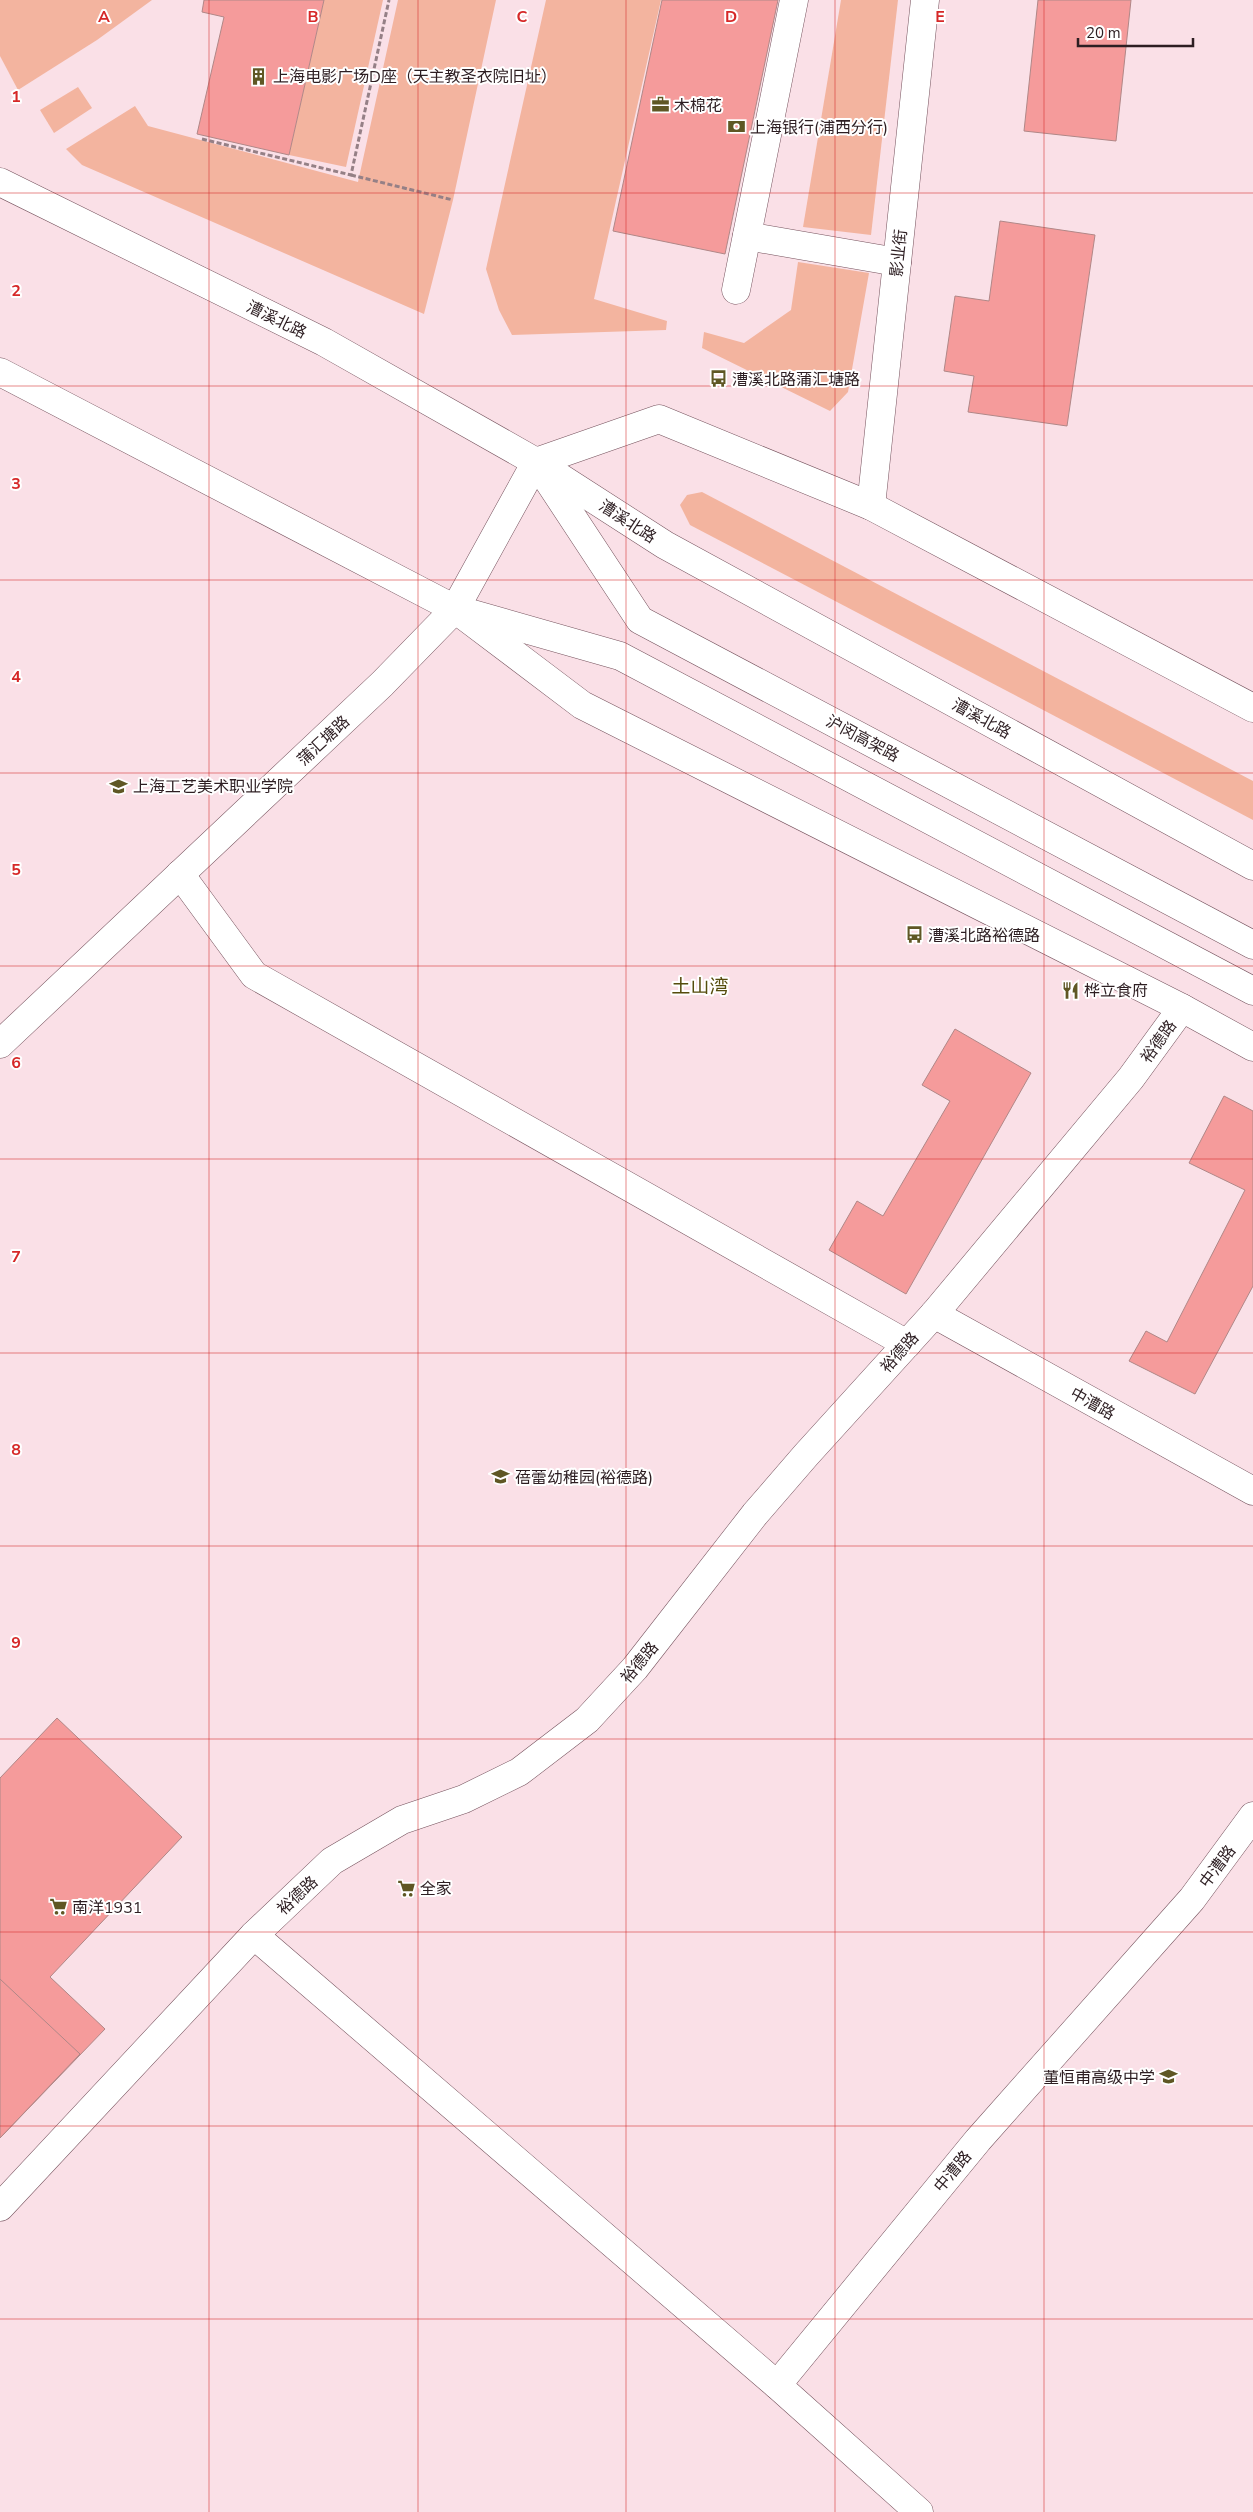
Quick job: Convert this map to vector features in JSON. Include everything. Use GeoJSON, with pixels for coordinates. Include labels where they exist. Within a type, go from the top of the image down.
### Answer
{"type":"FeatureCollection","features":[{"type":"Feature","properties":{"kind":"main road"},"geometry":{"type":"LineString","coordinates":[[736,290],[794,0]]}},
{"type":"Feature","properties":{"kind":"main road","name":"影业街"},"geometry":{"type":"LineString","coordinates":[[871,506],[925,0]]}},
{"type":"Feature","properties":{"kind":"main road","name":"漕溪北路"},"geometry":{"type":"LineString","coordinates":[[0,182],[324,342],[536,462],[665,545],[1253,866]]}},
{"type":"Feature","properties":{"kind":"main road"},"geometry":{"type":"LineString","coordinates":[[747,236],[897,262]]}},
{"type":"Feature","properties":{"kind":"main road"},"geometry":{"type":"LineString","coordinates":[[0,372],[454,609],[582,705],[1182,1008],[1253,1047]]}},
{"type":"Feature","properties":{"kind":"main road"},"geometry":{"type":"LineString","coordinates":[[536,462],[659,419],[871,506],[1253,708]]}},
{"type":"Feature","properties":{"kind":"main road","name":"蒲汇塘路"},"geometry":{"type":"LineString","coordinates":[[0,1044],[382,684],[454,609],[536,462]]}},
{"type":"Feature","properties":{"kind":"main road","name":"沪闵高架路"},"geometry":{"type":"LineString","coordinates":[[536,462],[640,620],[1253,945]]}},
{"type":"Feature","properties":{"kind":"main road"},"geometry":{"type":"LineString","coordinates":[[454,609],[620,656],[1253,991]]}},
{"type":"Feature","properties":{"kind":"main road"},"geometry":{"type":"LineString","coordinates":[[180,874],[254,975],[907,1344]]}},
{"type":"Feature","properties":{"kind":"main road","name":"裕德路"},"geometry":{"type":"LineString","coordinates":[[0,2207],[254,1935],[332,1861],[402,1820],[464,1799],[520,1772],[586,1720],[635,1668],[762,1506],[934,1314],[1131,1078],[1182,1008]]}},
{"type":"Feature","properties":{"kind":"main road","name":"中漕路"},"geometry":{"type":"LineString","coordinates":[[934,1314],[1253,1491]]}},
{"type":"Feature","properties":{"kind":"main road","name":"中漕路"},"geometry":{"type":"LineString","coordinates":[[777,2385],[978,2140],[1192,1899],[1253,1816]]}},
{"type":"Feature","properties":{"kind":"main road"},"geometry":{"type":"LineString","coordinates":[[254,1935],[777,2385],[919,2512]]}},
{"type":"Feature","properties":{"kind":"path"},"geometry":{"type":"LineString","coordinates":[[351,175],[389,0]]}},
{"type":"Feature","properties":{"kind":"path"},"geometry":{"type":"LineString","coordinates":[[202,139],[453,200]]}},
{"type":"Feature","properties":{"kind":"shaded area"},"geometry":{"type":"Polygon","coordinates":[[[0,0],[152,0],[97,40],[18,90],[0,56],[0,0]]]}},
{"type":"Feature","properties":{"kind":"shaded area"},"geometry":{"type":"Polygon","coordinates":[[[324,0],[383,0],[346,167],[289,155],[324,0]]]}},
{"type":"Feature","properties":{"kind":"shaded area"},"geometry":{"type":"Polygon","coordinates":[[[398,0],[496,0],[453,200],[424,314],[82,165],[66,149],[135,106],[148,126],[358,182],[398,0]]]}},
{"type":"Feature","properties":{"kind":"shaded area"},"geometry":{"type":"Polygon","coordinates":[[[546,0],[661,0],[594,299],[667,321],[666,330],[512,335],[499,310],[486,269],[546,0]]]}},
{"type":"Feature","properties":{"kind":"shaded area"},"geometry":{"type":"Polygon","coordinates":[[[841,0],[898,0],[871,235],[803,227],[841,0]]]}},
{"type":"Feature","properties":{"kind":"shaded area"},"geometry":{"type":"Polygon","coordinates":[[[78,87],[92,108],[54,133],[40,110],[78,87]]]}},
{"type":"Feature","properties":{"kind":"shaded area"},"geometry":{"type":"Polygon","coordinates":[[[798,262],[869,273],[848,392],[830,411],[702,348],[704,332],[744,343],[791,310],[798,262]]]}},
{"type":"Feature","properties":{"kind":"shaded area"},"geometry":{"type":"Polygon","coordinates":[[[702,492],[1253,781],[1253,820],[690,525],[680,505],[687,495],[702,492]]]}},
{"type":"Feature","properties":{"kind":"building","name":"上海电影广场D座（天主教圣衣院旧址）"},"geometry":{"type":"Polygon","coordinates":[[[204,0],[324,0],[289,155],[197,134],[224,17],[202,12],[204,0]]]}},
{"type":"Feature","properties":{"kind":"building"},"geometry":{"type":"Polygon","coordinates":[[[662,0],[778,0],[725,254],[613,231],[662,0]]]}},
{"type":"Feature","properties":{"kind":"building"},"geometry":{"type":"Polygon","coordinates":[[[1038,0],[1131,0],[1116,141],[1024,131],[1038,0]]]}},
{"type":"Feature","properties":{"kind":"building"},"geometry":{"type":"Polygon","coordinates":[[[1000,221],[1095,235],[1067,426],[968,412],[974,376],[944,371],[955,296],[989,301],[1000,221]]]}},
{"type":"Feature","properties":{"kind":"building"},"geometry":{"type":"Polygon","coordinates":[[[955,1029],[1031,1073],[906,1294],[829,1250],[857,1201],[883,1216],[950,1101],[922,1085],[955,1029]]]}},
{"type":"Feature","properties":{"kind":"building"},"geometry":{"type":"Polygon","coordinates":[[[1224,1096],[1253,1111],[1253,1286],[1195,1394],[1129,1361],[1146,1331],[1167,1342],[1245,1190],[1189,1163],[1224,1096]]]}},
{"type":"Feature","properties":{"kind":"building","name":"南洋1931"},"geometry":{"type":"Polygon","coordinates":[[[57,1718],[182,1837],[50,1977],[105,2029],[0,2138],[0,1778],[57,1718]]]}},
{"type":"Feature","properties":{"kind":"building"},"geometry":{"type":"Polygon","coordinates":[[[0,1979],[80,2054],[0,2138],[0,1979]]]}},
{"type":"Feature","properties":{"kind":"place","name":"上海电影广场D座（天主教圣衣院旧址）"},"geometry":{"type":"Point","coordinates":[259,76]}},
{"type":"Feature","properties":{"kind":"place","name":"木棉花"},"geometry":{"type":"Point","coordinates":[660,105]}},
{"type":"Feature","properties":{"kind":"place","name":"上海银行(浦西分行)"},"geometry":{"type":"Point","coordinates":[736,127]}},
{"type":"Feature","properties":{"kind":"place","name":"漕溪北路蒲汇塘路"},"geometry":{"type":"Point","coordinates":[718,379]}},
{"type":"Feature","properties":{"kind":"place","name":"上海工艺美术职业学院"},"geometry":{"type":"Point","coordinates":[119,786]}},
{"type":"Feature","properties":{"kind":"place","name":"漕溪北路裕德路"},"geometry":{"type":"Point","coordinates":[914,935]}},
{"type":"Feature","properties":{"kind":"place","name":"桦立食府"},"geometry":{"type":"Point","coordinates":[1070,990]}},
{"type":"Feature","properties":{"kind":"place","name":"蓓蕾幼稚园(裕德路)"},"geometry":{"type":"Point","coordinates":[501,1477]}},
{"type":"Feature","properties":{"kind":"place","name":"全家"},"geometry":{"type":"Point","coordinates":[406,1888]}},
{"type":"Feature","properties":{"kind":"place","name":"南洋1931"},"geometry":{"type":"Point","coordinates":[58,1907]}},
{"type":"Feature","properties":{"kind":"place","name":"董恒甫高级中学"},"geometry":{"type":"Point","coordinates":[1169,2077]}},
{"type":"Feature","properties":{"kind":"district","name":"土山湾"},"geometry":{"type":"Point","coordinates":[700,986]}}]}
